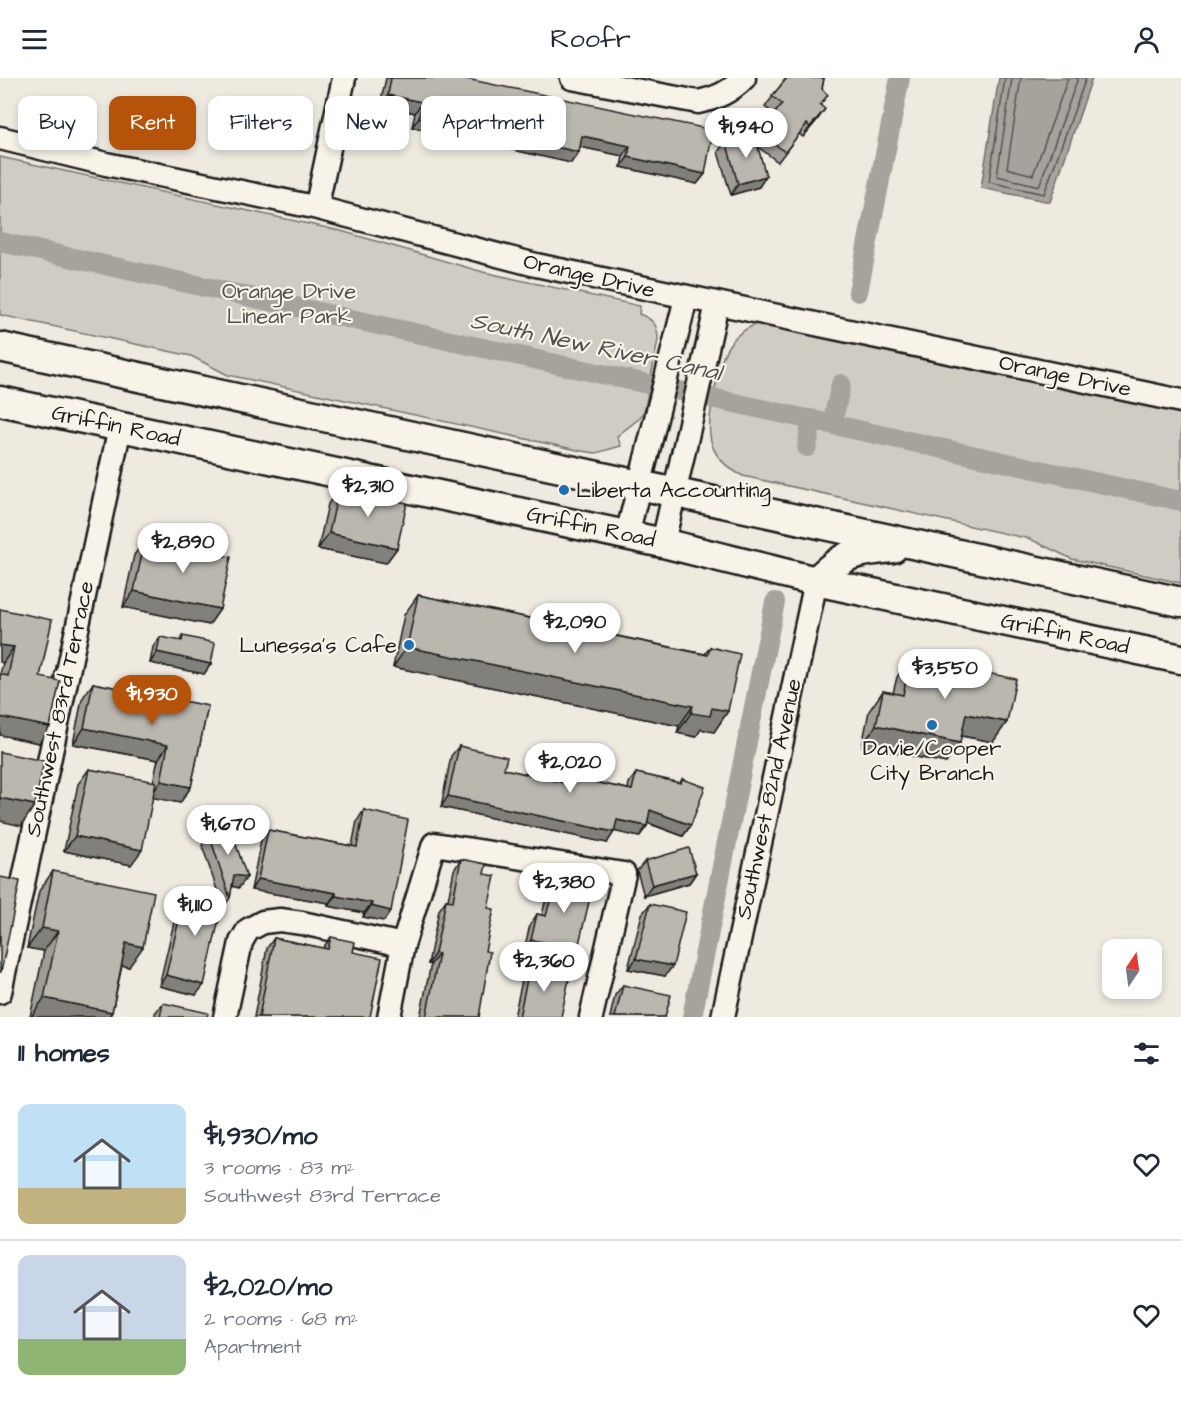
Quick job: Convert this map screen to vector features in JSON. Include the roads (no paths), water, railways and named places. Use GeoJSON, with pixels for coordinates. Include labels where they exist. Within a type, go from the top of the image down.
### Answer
{"type":"FeatureCollection","features":[{"type":"Feature","properties":{"kind":"main road"},"geometry":{"type":"LineString","coordinates":[[0,347],[1181,602]]}},
{"type":"Feature","properties":{"kind":"main road","name":"Griffin Road"},"geometry":{"type":"LineString","coordinates":[[0,401],[627,535],[816,580],[1181,659]]}},
{"type":"Feature","properties":{"kind":"main road"},"geometry":{"type":"LineString","coordinates":[[816,580],[839,559],[857,552],[919,545]]}},
{"type":"Feature","properties":{"kind":"street"},"geometry":{"type":"LineString","coordinates":[[314,207],[318,200],[344,78]]}},
{"type":"Feature","properties":{"kind":"street"},"geometry":{"type":"LineString","coordinates":[[572,78],[688,101],[716,98],[738,84]]}},
{"type":"Feature","properties":{"kind":"street","name":"Orange Drive"},"geometry":{"type":"LineString","coordinates":[[0,138],[106,164],[314,207],[536,265],[1181,401]]}},
{"type":"Feature","properties":{"kind":"street"},"geometry":{"type":"LineString","coordinates":[[627,535],[686,298]]}},
{"type":"Feature","properties":{"kind":"street"},"geometry":{"type":"LineString","coordinates":[[663,543],[717,304]]}},
{"type":"Feature","properties":{"kind":"street","name":"Southwest 83rd Terrace"},"geometry":{"type":"LineString","coordinates":[[0,992],[120,427]]}},
{"type":"Feature","properties":{"kind":"street","name":"Southwest 82nd Avenue"},"geometry":{"type":"LineString","coordinates":[[723,1017],[816,580]]}},
{"type":"Feature","properties":{"kind":"street"},"geometry":{"type":"LineString","coordinates":[[389,1017],[403,945],[434,844],[624,874],[591,1017]]}},
{"type":"Feature","properties":{"kind":"street"},"geometry":{"type":"LineString","coordinates":[[225,1017],[241,942],[248,930],[263,922],[280,920],[302,923],[403,945]]}},
{"type":"Feature","properties":{"kind":"water"},"geometry":{"type":"Polygon","coordinates":[[[999,78],[1092,78],[1050,202],[981,188],[999,78]]]}},
{"type":"Feature","properties":{"kind":"waterway"},"geometry":{"type":"LineString","coordinates":[[858,292],[900,78]]}},
{"type":"Feature","properties":{"kind":"waterway","name":"South New River Canal"},"geometry":{"type":"LineString","coordinates":[[0,242],[1181,501]]}},
{"type":"Feature","properties":{"kind":"waterway"},"geometry":{"type":"LineString","coordinates":[[832,424],[841,384]]}},
{"type":"Feature","properties":{"kind":"waterway"},"geometry":{"type":"LineString","coordinates":[[807,447],[812,419]]}},
{"type":"Feature","properties":{"kind":"waterway"},"geometry":{"type":"LineString","coordinates":[[692,1017],[775,602]]}},
{"type":"Feature","properties":{"kind":"place","name":"Liberta Accounting"},"geometry":{"type":"Point","coordinates":[564,490]}},
{"type":"Feature","properties":{"kind":"place","name":"Lunessa’s Cafe"},"geometry":{"type":"Point","coordinates":[409,645]}},
{"type":"Feature","properties":{"kind":"place","name":"Davie/Cooper City Branch"},"geometry":{"type":"Point","coordinates":[932,725]}},
{"type":"Feature","properties":{"kind":"park label","name":"Orange Drive Linear Park"},"geometry":{"type":"Point","coordinates":[289,304]}}]}
